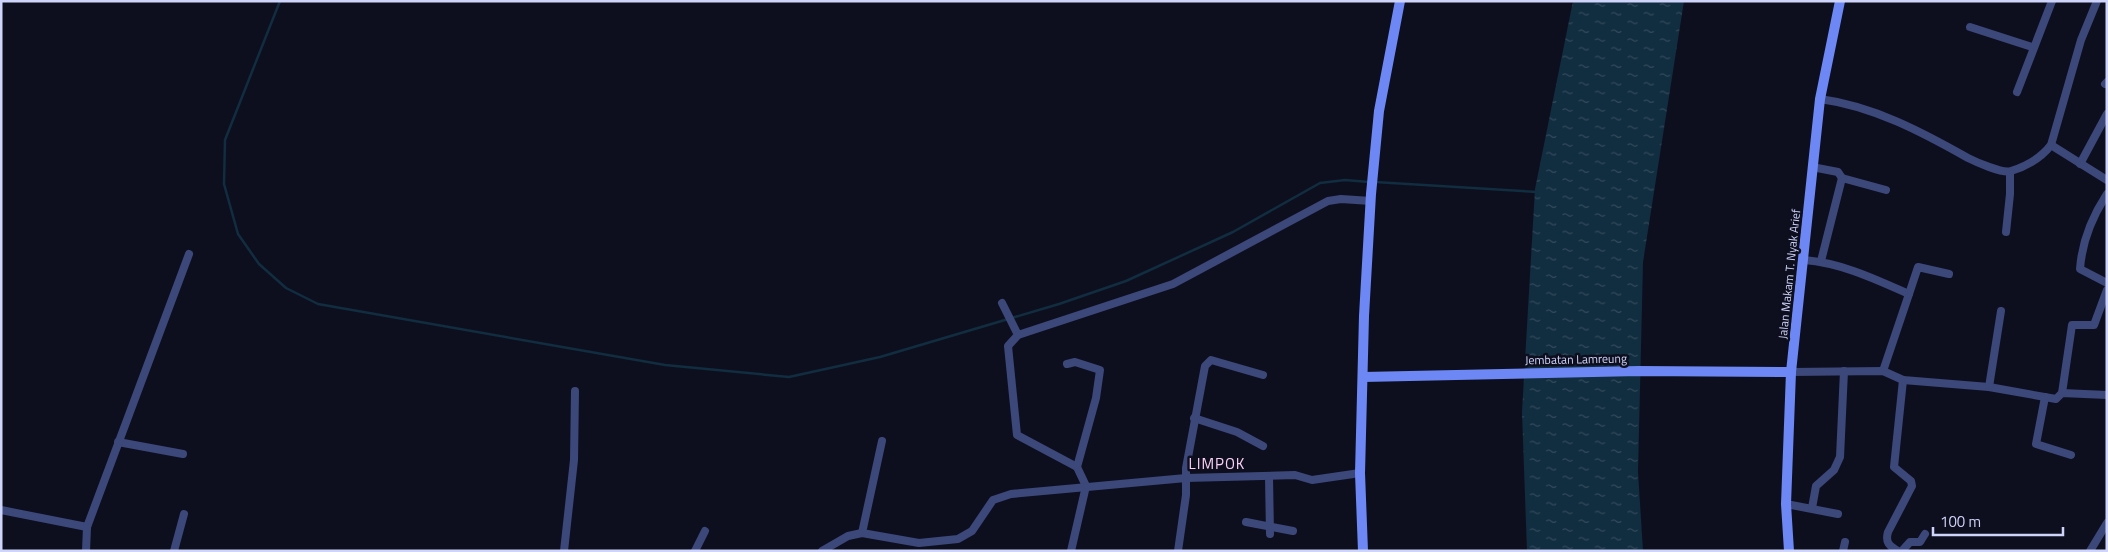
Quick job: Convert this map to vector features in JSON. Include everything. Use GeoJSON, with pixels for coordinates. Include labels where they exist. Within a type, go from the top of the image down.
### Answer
{"type":"FeatureCollection","features":[{"type":"Feature","properties":{"kind":"street"},"geometry":{"type":"LineString","coordinates":[[1363,551],[1360,472],[1364,316],[1373,163],[1382,92],[1400,1]]}},
{"type":"Feature","properties":{"kind":"street","name":"Jalan Makam T. Nyak Arief"},"geometry":{"type":"LineString","coordinates":[[1790,551],[1786,504],[1791,372],[1820,99],[1840,1]]}},
{"type":"Feature","properties":{"kind":"street"},"geometry":{"type":"LineString","coordinates":[[2016,92],[2032,47],[2052,1]]}},
{"type":"Feature","properties":{"kind":"street"},"geometry":{"type":"LineString","coordinates":[[1820,99],[1837,102],[1872,113],[1918,130],[1980,164],[2010,172],[2042,157],[2051,145],[2081,40],[2097,1]]}},
{"type":"Feature","properties":{"kind":"street"},"geometry":{"type":"LineString","coordinates":[[1970,27],[2032,47]]}},
{"type":"Feature","properties":{"kind":"street"},"geometry":{"type":"LineString","coordinates":[[2080,164],[2107,114]]}},
{"type":"Feature","properties":{"kind":"street"},"geometry":{"type":"LineString","coordinates":[[2051,145],[2107,180]]}},
{"type":"Feature","properties":{"kind":"street"},"geometry":{"type":"LineString","coordinates":[[1812,167],[1838,172],[1842,178],[1886,190]]}},
{"type":"Feature","properties":{"kind":"street"},"geometry":{"type":"LineString","coordinates":[[2006,232],[2010,172]]}},
{"type":"Feature","properties":{"kind":"street"},"geometry":{"type":"LineString","coordinates":[[1821,261],[1842,178]]}},
{"type":"Feature","properties":{"kind":"street"},"geometry":{"type":"LineString","coordinates":[[2107,194],[2092,220],[2081,248],[2080,269],[2107,284]]}},
{"type":"Feature","properties":{"kind":"street"},"geometry":{"type":"LineString","coordinates":[[1072,551],[1086,486],[1077,467],[1017,435],[1008,346],[1017,333],[1173,284],[1328,201],[1371,198]]}},
{"type":"Feature","properties":{"kind":"street"},"geometry":{"type":"LineString","coordinates":[[86,551],[87,527],[190,254]]}},
{"type":"Feature","properties":{"kind":"street"},"geometry":{"type":"LineString","coordinates":[[1804,260],[1821,261],[1851,269],[1909,294]]}},
{"type":"Feature","properties":{"kind":"street"},"geometry":{"type":"LineString","coordinates":[[1884,370],[1918,267],[1949,274]]}},
{"type":"Feature","properties":{"kind":"street"},"geometry":{"type":"LineString","coordinates":[[1791,372],[1884,370],[1903,380],[1989,387],[2056,399],[2062,393],[2072,325],[2094,325],[2107,290]]}},
{"type":"Feature","properties":{"kind":"street"},"geometry":{"type":"LineString","coordinates":[[1002,303],[1017,333]]}},
{"type":"Feature","properties":{"kind":"street"},"geometry":{"type":"LineString","coordinates":[[1989,387],[2001,311]]}},
{"type":"Feature","properties":{"kind":"street"},"geometry":{"type":"LineString","coordinates":[[1178,551],[1186,502],[1186,478],[1194,418],[1205,366],[1211,360],[1263,375]]}},
{"type":"Feature","properties":{"kind":"street"},"geometry":{"type":"LineString","coordinates":[[1066,364],[1075,362],[1100,370],[1096,398],[1077,467]]}},
{"type":"Feature","properties":{"kind":"street","name":"Jembatan Lamreung"},"geometry":{"type":"LineString","coordinates":[[1363,377],[1639,371],[1791,372]]}},
{"type":"Feature","properties":{"kind":"street"},"geometry":{"type":"LineString","coordinates":[[1812,508],[1816,486],[1834,470],[1840,457],[1844,371]]}},
{"type":"Feature","properties":{"kind":"street"},"geometry":{"type":"LineString","coordinates":[[1898,551],[1890,546],[1886,539],[1912,486],[1910,481],[1894,467],[1903,380]]}},
{"type":"Feature","properties":{"kind":"street"},"geometry":{"type":"LineString","coordinates":[[564,551],[574,460],[575,391]]}},
{"type":"Feature","properties":{"kind":"street"},"geometry":{"type":"LineString","coordinates":[[2062,393],[2107,395]]}},
{"type":"Feature","properties":{"kind":"street"},"geometry":{"type":"LineString","coordinates":[[2045,397],[2036,444],[2071,455]]}},
{"type":"Feature","properties":{"kind":"street"},"geometry":{"type":"LineString","coordinates":[[1194,418],[1237,432],[1263,446]]}},
{"type":"Feature","properties":{"kind":"street"},"geometry":{"type":"LineString","coordinates":[[862,533],[882,441]]}},
{"type":"Feature","properties":{"kind":"street"},"geometry":{"type":"LineString","coordinates":[[118,442],[182,454]]}},
{"type":"Feature","properties":{"kind":"street"},"geometry":{"type":"LineString","coordinates":[[822,551],[848,536],[862,533],[918,547],[967,536],[993,500],[998,498],[1086,486],[1186,478],[1295,475],[1312,480],[1360,472]]}},
{"type":"Feature","properties":{"kind":"street"},"geometry":{"type":"LineString","coordinates":[[1269,477],[1270,530]]}},
{"type":"Feature","properties":{"kind":"street"},"geometry":{"type":"LineString","coordinates":[[1786,504],[1838,514]]}},
{"type":"Feature","properties":{"kind":"street"},"geometry":{"type":"LineString","coordinates":[[1,510],[87,527]]}},
{"type":"Feature","properties":{"kind":"street"},"geometry":{"type":"LineString","coordinates":[[174,551],[184,514]]}},
{"type":"Feature","properties":{"kind":"street"},"geometry":{"type":"LineString","coordinates":[[1246,522],[1270,530],[1293,531]]}},
{"type":"Feature","properties":{"kind":"street"},"geometry":{"type":"LineString","coordinates":[[2090,551],[2106,526]]}},
{"type":"Feature","properties":{"kind":"street"},"geometry":{"type":"LineString","coordinates":[[695,551],[705,531]]}},
{"type":"Feature","properties":{"kind":"street"},"geometry":{"type":"LineString","coordinates":[[1902,551],[1910,542],[1920,542],[1925,534]]}},
{"type":"Feature","properties":{"kind":"street"},"geometry":{"type":"LineString","coordinates":[[1843,551],[1845,542]]}},
{"type":"Feature","properties":{"kind":"water"},"geometry":{"type":"Polygon","coordinates":[[[1573,1],[1684,1],[1643,262],[1638,472],[1643,551],[1527,551],[1522,412],[1535,189],[1573,1]]]}},
{"type":"Feature","properties":{"kind":"waterway"},"geometry":{"type":"LineString","coordinates":[[280,1],[225,140],[224,184],[238,234],[259,264],[286,288],[318,304],[665,365],[789,377],[880,357],[1059,304],[1126,281],[1233,232],[1320,183],[1345,180],[1369,182]]}},
{"type":"Feature","properties":{"kind":"waterway"},"geometry":{"type":"LineString","coordinates":[[1375,182],[1537,192]]}},
{"type":"Feature","properties":{"kind":"district","name":"LIMPOK"},"geometry":{"type":"Point","coordinates":[1217,463]}}]}
